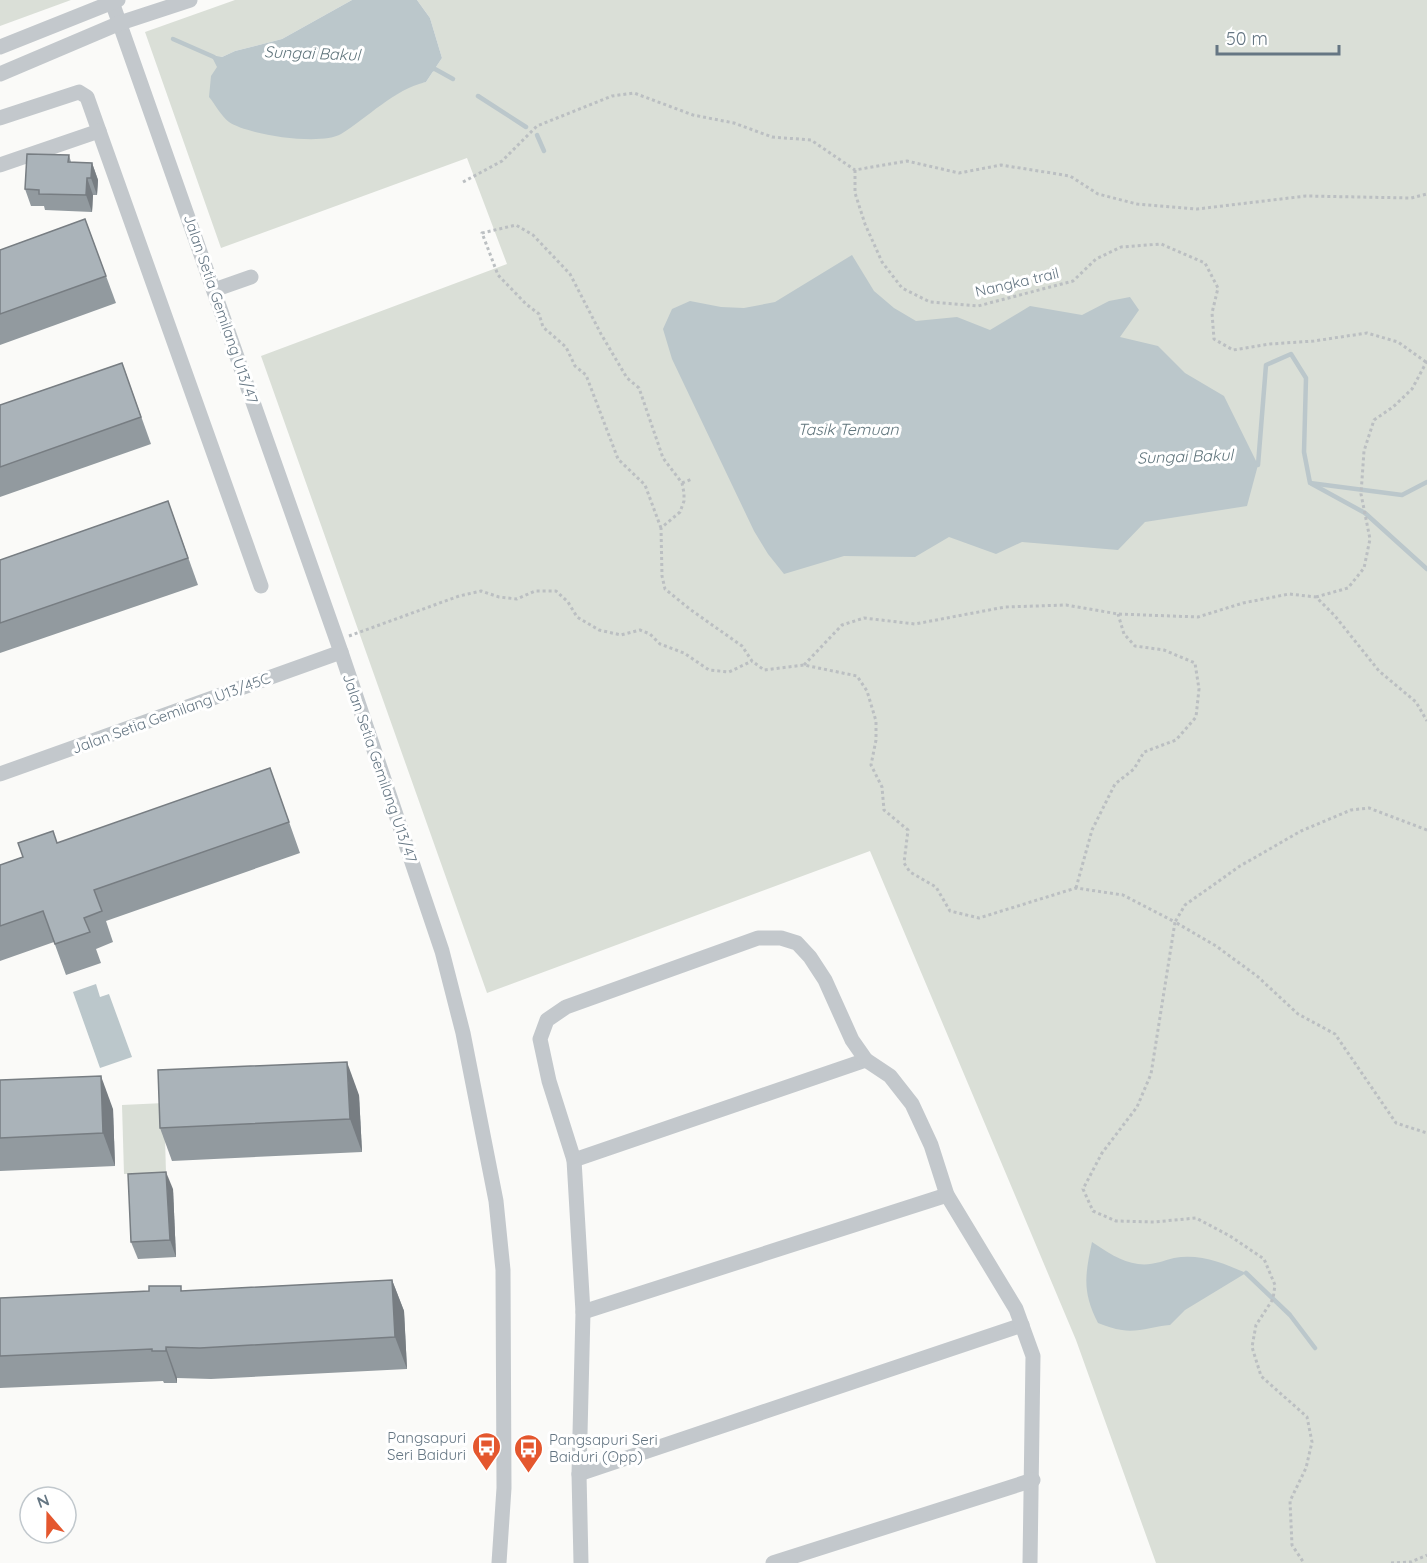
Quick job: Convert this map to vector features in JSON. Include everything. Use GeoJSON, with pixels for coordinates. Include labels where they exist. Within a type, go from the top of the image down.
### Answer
{"type":"FeatureCollection","features":[{"type":"Feature","properties":{"kind":"street"},"geometry":{"type":"LineString","coordinates":[[0,74],[120,23],[190,0]]}},
{"type":"Feature","properties":{"kind":"street"},"geometry":{"type":"LineString","coordinates":[[0,47],[115,1]]}},
{"type":"Feature","properties":{"kind":"street","name":"Jalan Setia Gemilang U13/47"},"geometry":{"type":"LineString","coordinates":[[115,1],[120,23],[339,646],[442,951],[465,1044],[496,1201],[503,1270],[504,1488],[500,1563]]}},
{"type":"Feature","properties":{"kind":"street"},"geometry":{"type":"LineString","coordinates":[[0,118],[79,92],[87,97],[261,586]]}},
{"type":"Feature","properties":{"kind":"street"},"geometry":{"type":"LineString","coordinates":[[0,165],[99,131]]}},
{"type":"Feature","properties":{"kind":"street"},"geometry":{"type":"LineString","coordinates":[[214,290],[251,277]]}},
{"type":"Feature","properties":{"kind":"street","name":"Jalan Setia Gemilang U13/45C"},"geometry":{"type":"LineString","coordinates":[[0,774],[339,646]]}},
{"type":"Feature","properties":{"kind":"street"},"geometry":{"type":"LineString","coordinates":[[581,1563],[579,1474],[583,1312],[574,1160],[549,1081],[540,1039],[547,1020],[566,1007],[758,938],[781,938],[796,943],[810,957],[825,980],[852,1040],[866,1060],[890,1076],[912,1104],[932,1145],[947,1195],[1016,1309],[1034,1356],[1030,1563]]}},
{"type":"Feature","properties":{"kind":"street"},"geometry":{"type":"LineString","coordinates":[[574,1160],[866,1060]]}},
{"type":"Feature","properties":{"kind":"street"},"geometry":{"type":"LineString","coordinates":[[583,1312],[947,1195]]}},
{"type":"Feature","properties":{"kind":"street"},"geometry":{"type":"LineString","coordinates":[[579,1474],[1022,1325]]}},
{"type":"Feature","properties":{"kind":"street"},"geometry":{"type":"LineString","coordinates":[[774,1563],[1032,1480]]}},
{"type":"Feature","properties":{"kind":"path"},"geometry":{"type":"LineString","coordinates":[[463,182],[502,161],[537,126],[612,96],[634,93],[693,115],[734,123],[772,137],[811,140],[855,170],[907,161],[959,173],[1001,165],[1070,176],[1098,194],[1137,204],[1197,209],[1306,196],[1412,198],[1427,194]]}},
{"type":"Feature","properties":{"kind":"path","name":"Nangka trail"},"geometry":{"type":"LineString","coordinates":[[855,170],[855,193],[865,224],[882,262],[902,288],[930,302],[978,306],[1073,281],[1096,259],[1121,247],[1161,244],[1205,263],[1218,288],[1212,313],[1214,339],[1233,350],[1366,333],[1398,342],[1426,361]]}},
{"type":"Feature","properties":{"kind":"path"},"geometry":{"type":"LineString","coordinates":[[661,528],[680,512],[684,501],[682,483],[663,458],[639,388],[627,378],[570,274],[534,235],[516,225],[482,233],[498,275],[539,314],[543,327],[566,347],[575,366],[586,375],[618,459],[645,484],[661,528],[662,576],[665,589],[742,646],[752,661],[764,670],[804,665],[857,676],[867,691],[876,721],[876,740],[871,765],[882,786],[884,810],[908,830],[904,863],[910,872],[936,886],[950,911],[979,918],[1076,888],[1123,895],[1216,946],[1257,976],[1298,1014],[1335,1034],[1396,1123],[1427,1133]]}},
{"type":"Feature","properties":{"kind":"path"},"geometry":{"type":"LineString","coordinates":[[804,665],[842,625],[864,618],[915,624],[1005,608],[1066,605],[1118,614],[1198,616],[1243,603],[1289,594],[1316,597],[1348,588],[1365,568],[1370,539],[1361,494],[1364,451],[1374,420],[1393,407],[1412,389],[1426,361]]}},
{"type":"Feature","properties":{"kind":"path"},"geometry":{"type":"LineString","coordinates":[[682,483],[692,479]]}},
{"type":"Feature","properties":{"kind":"path"},"geometry":{"type":"LineString","coordinates":[[339,646],[459,596],[481,591],[517,599],[535,591],[556,591],[568,602],[577,617],[599,630],[621,635],[640,630],[650,633],[660,644],[684,653],[709,670],[729,672],[752,661]]}},
{"type":"Feature","properties":{"kind":"path"},"geometry":{"type":"LineString","coordinates":[[1316,597],[1335,616],[1378,671],[1416,702],[1427,721]]}},
{"type":"Feature","properties":{"kind":"path"},"geometry":{"type":"LineString","coordinates":[[1076,888],[1092,830],[1115,784],[1134,769],[1144,752],[1176,740],[1196,717],[1199,688],[1195,663],[1164,650],[1136,646],[1124,634],[1118,614]]}},
{"type":"Feature","properties":{"kind":"path"},"geometry":{"type":"LineString","coordinates":[[1304,1563],[1292,1545],[1290,1501],[1306,1468],[1312,1442],[1307,1417],[1261,1376],[1252,1347],[1256,1325],[1273,1299],[1275,1285],[1264,1259],[1230,1236],[1196,1218],[1154,1222],[1116,1221],[1093,1211],[1083,1189],[1102,1153],[1137,1107],[1151,1074],[1175,922],[1185,905],[1240,866],[1301,831],[1351,810],[1369,808],[1427,830]]}},
{"type":"Feature","properties":{"kind":"path"},"geometry":{"type":"LineString","coordinates":[[1391,1563],[1411,1562],[1427,1555]]}},
{"type":"Feature","properties":{"kind":"shaded area"},"geometry":{"type":"Polygon","coordinates":[[[0,0],[71,0],[0,26],[0,0]]]}},
{"type":"Feature","properties":{"kind":"shaded area"},"geometry":{"type":"Polygon","coordinates":[[[235,0],[352,0],[282,39],[235,51],[222,57],[212,55],[395,95],[410,85],[426,82],[442,58],[430,18],[417,0],[1427,0],[1427,1563],[1156,1563],[1076,1340],[870,851],[487,993],[261,356],[507,264],[467,158],[221,248],[145,32],[235,0]]]}},
{"type":"Feature","properties":{"kind":"shaded area"},"geometry":{"type":"Polygon","coordinates":[[[164,1103],[166,1173],[124,1174],[122,1105],[164,1103]]]}},
{"type":"Feature","properties":{"kind":"water"},"geometry":{"type":"Polygon","coordinates":[[[352,0],[417,0],[430,18],[442,58],[426,82],[403,91],[341,134],[331,137],[302,139],[268,135],[238,127],[223,117],[209,97],[211,76],[217,67],[211,55],[222,57],[235,51],[282,39],[352,0]]]}},
{"type":"Feature","properties":{"kind":"water","name":"Tasik Temuan"},"geometry":{"type":"Polygon","coordinates":[[[852,255],[874,291],[894,308],[916,321],[957,317],[990,330],[1030,306],[1082,315],[1109,301],[1130,297],[1139,310],[1120,337],[1158,346],[1185,373],[1224,396],[1258,465],[1247,506],[1145,522],[1118,550],[1022,542],[996,554],[949,537],[915,557],[844,556],[784,574],[754,531],[672,359],[663,329],[672,309],[690,301],[721,307],[744,308],[775,302],[852,255]]]}},
{"type":"Feature","properties":{"kind":"water"},"geometry":{"type":"Polygon","coordinates":[[[96,984],[100,997],[109,994],[132,1057],[100,1068],[73,992],[96,984]]]}},
{"type":"Feature","properties":{"kind":"water"},"geometry":{"type":"Polygon","coordinates":[[[1092,1242],[1114,1256],[1132,1263],[1147,1264],[1174,1258],[1193,1257],[1220,1263],[1246,1273],[1185,1310],[1170,1325],[1134,1331],[1119,1330],[1098,1323],[1089,1302],[1086,1283],[1092,1242]]]}},
{"type":"Feature","properties":{"kind":"building"},"geometry":{"type":"Polygon","coordinates":[[[27,154],[69,155],[68,162],[92,163],[91,178],[87,178],[86,195],[39,194],[39,190],[25,189],[27,154]]]}},
{"type":"Feature","properties":{"kind":"building"},"geometry":{"type":"Polygon","coordinates":[[[85,219],[106,276],[0,314],[0,250],[85,219]]]}},
{"type":"Feature","properties":{"kind":"building"},"geometry":{"type":"Polygon","coordinates":[[[122,363],[141,417],[0,467],[0,405],[122,363]]]}},
{"type":"Feature","properties":{"kind":"building"},"geometry":{"type":"Polygon","coordinates":[[[168,501],[188,558],[0,623],[0,560],[168,501]]]}},
{"type":"Feature","properties":{"kind":"building"},"geometry":{"type":"Polygon","coordinates":[[[270,768],[289,822],[94,890],[102,911],[84,918],[90,932],[55,944],[43,911],[0,926],[0,865],[23,857],[18,843],[53,831],[57,843],[270,768]]]}},
{"type":"Feature","properties":{"kind":"building"},"geometry":{"type":"Polygon","coordinates":[[[347,1062],[350,1119],[160,1128],[158,1070],[347,1062]]]}},
{"type":"Feature","properties":{"kind":"building"},"geometry":{"type":"Polygon","coordinates":[[[101,1076],[103,1133],[0,1138],[0,1080],[101,1076]]]}},
{"type":"Feature","properties":{"kind":"building"},"geometry":{"type":"Polygon","coordinates":[[[166,1172],[170,1240],[131,1242],[128,1174],[166,1172]]]}},
{"type":"Feature","properties":{"kind":"building"},"geometry":{"type":"Polygon","coordinates":[[[392,1280],[395,1337],[200,1348],[166,1347],[166,1351],[152,1351],[152,1349],[0,1356],[0,1298],[149,1291],[149,1286],[181,1286],[181,1291],[392,1280]]]}},
{"type":"Feature","properties":{"kind":"waterway","name":"Sungai Bakul"},"geometry":{"type":"LineString","coordinates":[[173,39],[214,57]]}},
{"type":"Feature","properties":{"kind":"waterway","name":"Sungai Bakul"},"geometry":{"type":"LineString","coordinates":[[431,69],[453,79]]}},
{"type":"Feature","properties":{"kind":"waterway","name":"Sungai Bakul"},"geometry":{"type":"LineString","coordinates":[[478,96],[526,127]]}},
{"type":"Feature","properties":{"kind":"waterway","name":"Sungai Bakul"},"geometry":{"type":"LineString","coordinates":[[537,135],[544,151]]}},
{"type":"Feature","properties":{"kind":"waterway","name":"Sungai Bakul"},"geometry":{"type":"LineString","coordinates":[[1253,465],[1258,465],[1266,365],[1291,354],[1306,378],[1304,452],[1310,483],[1402,495],[1427,482]]}},
{"type":"Feature","properties":{"kind":"waterway"},"geometry":{"type":"LineString","coordinates":[[1312,484],[1365,513],[1427,569]]}},
{"type":"Feature","properties":{"kind":"waterway"},"geometry":{"type":"LineString","coordinates":[[1246,1273],[1290,1315],[1315,1348]]}},
{"type":"Feature","properties":{"kind":"place","name":"Pangsapuri Seri Baiduri"},"geometry":{"type":"Point","coordinates":[487,1472]}},
{"type":"Feature","properties":{"kind":"place","name":"Pangsapuri Seri Baiduri (Opp)"},"geometry":{"type":"Point","coordinates":[528,1474]}}]}
